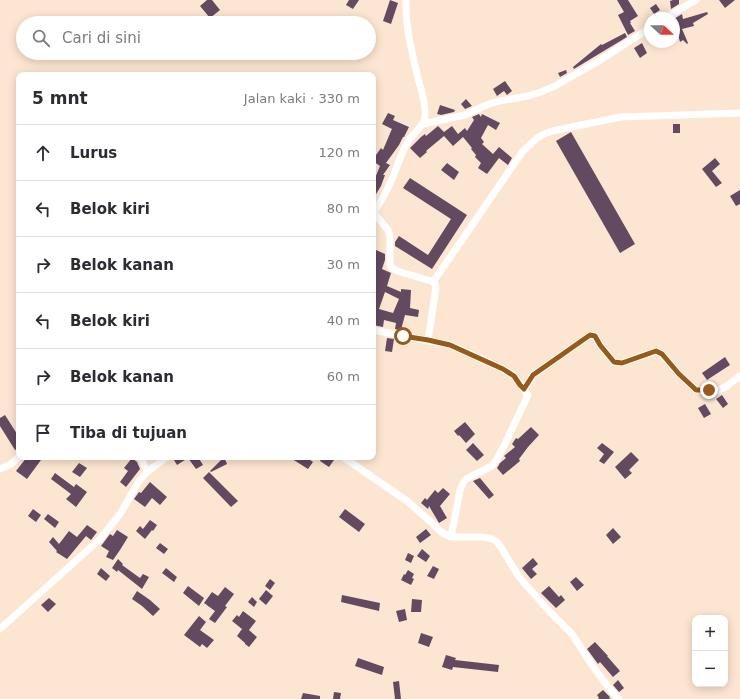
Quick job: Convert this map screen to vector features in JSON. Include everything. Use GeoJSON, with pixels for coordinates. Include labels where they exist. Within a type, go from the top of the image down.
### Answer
{"type":"FeatureCollection","features":[{"type":"Feature","properties":{"kind":"street"},"geometry":{"type":"LineString","coordinates":[[376,207],[392,180],[401,154],[425,118],[425,108],[409,40],[406,20],[406,0]]}},
{"type":"Feature","properties":{"kind":"street"},"geometry":{"type":"LineString","coordinates":[[675,12],[696,0]]}},
{"type":"Feature","properties":{"kind":"street"},"geometry":{"type":"LineString","coordinates":[[422,124],[465,115],[495,102],[541,92],[597,62],[644,32]]}},
{"type":"Feature","properties":{"kind":"street"},"geometry":{"type":"LineString","coordinates":[[434,282],[523,151],[537,138],[544,134],[552,131],[621,117],[740,113]]}},
{"type":"Feature","properties":{"kind":"street"},"geometry":{"type":"LineString","coordinates":[[376,213],[389,234],[390,264],[393,269],[434,282]]}},
{"type":"Feature","properties":{"kind":"street"},"geometry":{"type":"LineString","coordinates":[[428,340],[436,287],[434,282]]}},
{"type":"Feature","properties":{"kind":"street"},"geometry":{"type":"LineString","coordinates":[[376,331],[450,345],[503,369],[514,376],[528,395],[497,459],[492,466],[468,478],[462,484],[452,537]]}},
{"type":"Feature","properties":{"kind":"street"},"geometry":{"type":"LineString","coordinates":[[524,389],[533,375],[590,335],[595,336],[600,345],[614,362],[622,363],[656,351],[662,354],[679,374],[696,390],[717,391],[727,386],[740,376]]}},
{"type":"Feature","properties":{"kind":"street"},"geometry":{"type":"LineString","coordinates":[[0,469],[11,464],[16,460]]}},
{"type":"Feature","properties":{"kind":"street"},"geometry":{"type":"LineString","coordinates":[[142,460],[147,472]]}},
{"type":"Feature","properties":{"kind":"street"},"geometry":{"type":"LineString","coordinates":[[0,629],[100,539],[120,514],[139,481],[147,472],[162,460]]}},
{"type":"Feature","properties":{"kind":"street"},"geometry":{"type":"LineString","coordinates":[[347,460],[407,501],[441,532],[452,537],[481,537],[490,538],[497,542],[519,577],[572,634],[592,665],[619,699]]}},
{"type":"Feature","properties":{"kind":"building"},"geometry":{"type":"Polygon","coordinates":[[[207,0],[212,0],[220,10],[212,16],[208,16],[200,6],[207,0]]]}},
{"type":"Feature","properties":{"kind":"building"},"geometry":{"type":"Polygon","coordinates":[[[349,0],[359,0],[353,9],[346,5],[349,0]]]}},
{"type":"Feature","properties":{"kind":"building"},"geometry":{"type":"Polygon","coordinates":[[[390,0],[398,3],[391,24],[383,21],[390,0]]]}},
{"type":"Feature","properties":{"kind":"building"},"geometry":{"type":"Polygon","coordinates":[[[617,0],[628,0],[638,16],[630,21],[635,31],[628,35],[618,15],[624,12],[617,0]]]}},
{"type":"Feature","properties":{"kind":"building"},"geometry":{"type":"Polygon","coordinates":[[[679,0],[679,4],[671,9],[670,1],[679,0]]]}},
{"type":"Feature","properties":{"kind":"building"},"geometry":{"type":"Polygon","coordinates":[[[719,0],[735,0],[725,8],[719,0]]]}},
{"type":"Feature","properties":{"kind":"building"},"geometry":{"type":"Polygon","coordinates":[[[656,4],[660,10],[653,12],[650,8],[656,4]]]}},
{"type":"Feature","properties":{"kind":"building"},"geometry":{"type":"Polygon","coordinates":[[[707,12],[708,14],[693,23],[694,26],[682,29],[688,43],[687,44],[683,40],[680,42],[680,15],[682,14],[683,19],[707,12]]]}},
{"type":"Feature","properties":{"kind":"building"},"geometry":{"type":"Polygon","coordinates":[[[625,33],[627,37],[574,69],[573,67],[601,44],[602,45],[625,33]]]}},
{"type":"Feature","properties":{"kind":"building"},"geometry":{"type":"Polygon","coordinates":[[[642,43],[647,53],[640,58],[634,48],[642,43]]]}},
{"type":"Feature","properties":{"kind":"building"},"geometry":{"type":"Polygon","coordinates":[[[566,70],[567,73],[560,77],[558,73],[566,70]]]}},
{"type":"Feature","properties":{"kind":"building"},"geometry":{"type":"Polygon","coordinates":[[[505,81],[512,91],[507,95],[504,91],[497,96],[493,89],[505,81]]]}},
{"type":"Feature","properties":{"kind":"building"},"geometry":{"type":"Polygon","coordinates":[[[466,99],[472,106],[465,109],[461,104],[466,99]]]}},
{"type":"Feature","properties":{"kind":"building"},"geometry":{"type":"Polygon","coordinates":[[[440,105],[455,110],[454,112],[441,115],[437,114],[440,105]]]}},
{"type":"Feature","properties":{"kind":"building"},"geometry":{"type":"Polygon","coordinates":[[[388,113],[395,116],[393,120],[409,127],[399,145],[386,163],[390,165],[383,175],[385,175],[376,194],[376,176],[380,166],[376,163],[376,155],[381,148],[383,150],[392,129],[382,124],[388,113]]]}},
{"type":"Feature","properties":{"kind":"building"},"geometry":{"type":"Polygon","coordinates":[[[479,114],[481,117],[482,114],[500,123],[496,130],[488,125],[481,138],[484,142],[482,144],[493,154],[499,147],[512,158],[508,165],[499,158],[487,174],[478,168],[481,163],[475,157],[476,155],[471,149],[472,148],[463,137],[453,146],[444,136],[420,158],[410,148],[421,137],[425,134],[426,136],[438,126],[444,132],[452,126],[458,134],[465,128],[467,131],[474,120],[472,117],[479,114]]]}},
{"type":"Feature","properties":{"kind":"building"},"geometry":{"type":"Polygon","coordinates":[[[673,124],[680,124],[680,133],[673,133],[673,124]]]}},
{"type":"Feature","properties":{"kind":"building"},"geometry":{"type":"Polygon","coordinates":[[[571,132],[635,244],[620,253],[556,141],[571,132]]]}},
{"type":"Feature","properties":{"kind":"building"},"geometry":{"type":"Polygon","coordinates":[[[715,158],[720,164],[712,171],[722,183],[716,187],[702,169],[715,158]]]}},
{"type":"Feature","properties":{"kind":"building"},"geometry":{"type":"Polygon","coordinates":[[[447,163],[459,172],[454,180],[441,170],[447,163]]]}},
{"type":"Feature","properties":{"kind":"building"},"geometry":{"type":"Polygon","coordinates":[[[410,178],[467,215],[432,269],[395,246],[395,242],[399,236],[428,255],[451,219],[403,188],[410,178]]]}},
{"type":"Feature","properties":{"kind":"building"},"geometry":{"type":"Polygon","coordinates":[[[740,190],[740,204],[736,206],[730,196],[740,190]]]}},
{"type":"Feature","properties":{"kind":"building"},"geometry":{"type":"Polygon","coordinates":[[[376,250],[385,254],[382,269],[391,273],[387,286],[401,292],[401,289],[411,290],[410,308],[419,310],[418,317],[405,315],[401,330],[395,329],[396,323],[384,320],[383,327],[376,326],[376,250]],[[385,292],[379,309],[393,313],[399,299],[385,292]]]}},
{"type":"Feature","properties":{"kind":"building"},"geometry":{"type":"Polygon","coordinates":[[[387,338],[394,339],[392,352],[385,351],[387,338]]]}},
{"type":"Feature","properties":{"kind":"building"},"geometry":{"type":"Polygon","coordinates":[[[725,357],[730,365],[707,380],[702,373],[725,357]]]}},
{"type":"Feature","properties":{"kind":"building"},"geometry":{"type":"Polygon","coordinates":[[[722,395],[728,404],[723,408],[716,399],[722,395]]]}},
{"type":"Feature","properties":{"kind":"building"},"geometry":{"type":"Polygon","coordinates":[[[705,404],[711,414],[704,418],[698,408],[705,404]]]}},
{"type":"Feature","properties":{"kind":"building"},"geometry":{"type":"Polygon","coordinates":[[[5,415],[16,432],[15,450],[0,426],[0,418],[5,415]]]}},
{"type":"Feature","properties":{"kind":"building"},"geometry":{"type":"Polygon","coordinates":[[[465,422],[475,434],[466,443],[454,431],[465,422]]]}},
{"type":"Feature","properties":{"kind":"building"},"geometry":{"type":"Polygon","coordinates":[[[531,427],[539,435],[519,459],[520,461],[503,475],[497,468],[506,458],[504,456],[515,447],[512,444],[516,438],[518,439],[531,427]]]}},
{"type":"Feature","properties":{"kind":"building"},"geometry":{"type":"Polygon","coordinates":[[[473,443],[484,455],[477,461],[466,450],[473,443]]]}},
{"type":"Feature","properties":{"kind":"building"},"geometry":{"type":"Polygon","coordinates":[[[602,443],[614,452],[604,464],[599,461],[604,454],[597,448],[602,443]]]}},
{"type":"Feature","properties":{"kind":"building"},"geometry":{"type":"Polygon","coordinates":[[[631,452],[639,460],[629,470],[632,473],[625,479],[615,467],[631,452]]]}},
{"type":"Feature","properties":{"kind":"building"},"geometry":{"type":"Polygon","coordinates":[[[25,460],[41,460],[27,479],[16,471],[25,460]]]}},
{"type":"Feature","properties":{"kind":"building"},"geometry":{"type":"Polygon","coordinates":[[[130,460],[134,460],[140,469],[126,487],[120,482],[128,471],[124,468],[130,460]]]}},
{"type":"Feature","properties":{"kind":"building"},"geometry":{"type":"Polygon","coordinates":[[[174,460],[185,460],[177,465],[174,460]]]}},
{"type":"Feature","properties":{"kind":"building"},"geometry":{"type":"Polygon","coordinates":[[[189,460],[200,460],[203,465],[196,469],[189,460]]]}},
{"type":"Feature","properties":{"kind":"building"},"geometry":{"type":"Polygon","coordinates":[[[221,460],[225,460],[227,464],[211,472],[210,471],[221,460]]]}},
{"type":"Feature","properties":{"kind":"building"},"geometry":{"type":"Polygon","coordinates":[[[294,460],[310,460],[313,462],[308,469],[294,460]]]}},
{"type":"Feature","properties":{"kind":"building"},"geometry":{"type":"Polygon","coordinates":[[[320,460],[334,460],[329,467],[320,460]]]}},
{"type":"Feature","properties":{"kind":"building"},"geometry":{"type":"Polygon","coordinates":[[[79,463],[87,468],[80,477],[72,472],[79,463]]]}},
{"type":"Feature","properties":{"kind":"building"},"geometry":{"type":"Polygon","coordinates":[[[209,472],[238,501],[231,507],[203,478],[209,472]]]}},
{"type":"Feature","properties":{"kind":"building"},"geometry":{"type":"Polygon","coordinates":[[[55,473],[74,487],[76,484],[87,492],[76,507],[66,499],[71,494],[51,479],[55,473]]]}},
{"type":"Feature","properties":{"kind":"building"},"geometry":{"type":"Polygon","coordinates":[[[480,478],[494,495],[489,499],[473,481],[480,478]]]}},
{"type":"Feature","properties":{"kind":"building"},"geometry":{"type":"Polygon","coordinates":[[[150,482],[167,497],[160,505],[152,498],[145,507],[134,499],[150,482]]]}},
{"type":"Feature","properties":{"kind":"building"},"geometry":{"type":"Polygon","coordinates":[[[443,488],[450,494],[440,506],[447,518],[439,523],[429,506],[428,509],[421,503],[425,498],[427,500],[435,490],[438,493],[443,488]]]}},
{"type":"Feature","properties":{"kind":"building"},"geometry":{"type":"Polygon","coordinates":[[[33,509],[41,515],[36,522],[28,516],[33,509]]]}},
{"type":"Feature","properties":{"kind":"building"},"geometry":{"type":"Polygon","coordinates":[[[345,509],[365,524],[359,532],[339,517],[345,509]]]}},
{"type":"Feature","properties":{"kind":"building"},"geometry":{"type":"Polygon","coordinates":[[[48,514],[59,522],[55,528],[44,519],[48,514]]]}},
{"type":"Feature","properties":{"kind":"building"},"geometry":{"type":"Polygon","coordinates":[[[150,520],[157,525],[145,539],[136,531],[140,526],[143,529],[150,520]]]}},
{"type":"Feature","properties":{"kind":"building"},"geometry":{"type":"Polygon","coordinates":[[[87,525],[97,532],[91,540],[86,536],[67,559],[56,552],[57,551],[49,542],[53,537],[59,544],[69,531],[77,537],[87,525]]]}},
{"type":"Feature","properties":{"kind":"building"},"geometry":{"type":"Polygon","coordinates":[[[613,528],[621,537],[613,544],[606,535],[613,528]]]}},
{"type":"Feature","properties":{"kind":"building"},"geometry":{"type":"Polygon","coordinates":[[[426,529],[431,535],[420,543],[416,537],[426,529]]]}},
{"type":"Feature","properties":{"kind":"building"},"geometry":{"type":"Polygon","coordinates":[[[117,530],[128,537],[113,560],[106,557],[109,551],[101,546],[110,534],[113,536],[117,530]]]}},
{"type":"Feature","properties":{"kind":"building"},"geometry":{"type":"Polygon","coordinates":[[[160,543],[168,549],[164,554],[156,548],[160,543]]]}},
{"type":"Feature","properties":{"kind":"building"},"geometry":{"type":"Polygon","coordinates":[[[422,549],[430,556],[426,562],[417,556],[422,549]]]}},
{"type":"Feature","properties":{"kind":"building"},"geometry":{"type":"Polygon","coordinates":[[[408,553],[414,556],[411,563],[405,560],[408,553]]]}},
{"type":"Feature","properties":{"kind":"building"},"geometry":{"type":"Polygon","coordinates":[[[533,558],[538,564],[532,569],[537,574],[531,579],[522,568],[533,558]]]}},
{"type":"Feature","properties":{"kind":"building"},"geometry":{"type":"Polygon","coordinates":[[[118,559],[123,564],[122,565],[140,578],[143,574],[149,577],[142,589],[118,570],[117,572],[112,568],[118,559]]]}},
{"type":"Feature","properties":{"kind":"building"},"geometry":{"type":"Polygon","coordinates":[[[433,566],[439,569],[434,579],[427,576],[433,566]]]}},
{"type":"Feature","properties":{"kind":"building"},"geometry":{"type":"Polygon","coordinates":[[[101,568],[110,576],[106,581],[97,574],[101,568]]]}},
{"type":"Feature","properties":{"kind":"building"},"geometry":{"type":"Polygon","coordinates":[[[166,568],[177,577],[174,582],[162,573],[166,568]]]}},
{"type":"Feature","properties":{"kind":"building"},"geometry":{"type":"Polygon","coordinates":[[[408,570],[414,574],[412,578],[414,579],[411,585],[401,580],[408,570]]]}},
{"type":"Feature","properties":{"kind":"building"},"geometry":{"type":"Polygon","coordinates":[[[576,577],[584,585],[577,591],[570,582],[576,577]]]}},
{"type":"Feature","properties":{"kind":"building"},"geometry":{"type":"Polygon","coordinates":[[[270,579],[275,583],[270,590],[265,586],[270,579]]]}},
{"type":"Feature","properties":{"kind":"building"},"geometry":{"type":"Polygon","coordinates":[[[188,586],[204,598],[199,606],[183,593],[188,586]]]}},
{"type":"Feature","properties":{"kind":"building"},"geometry":{"type":"Polygon","coordinates":[[[549,586],[559,597],[561,595],[565,600],[556,608],[541,593],[549,586]]]}},
{"type":"Feature","properties":{"kind":"building"},"geometry":{"type":"Polygon","coordinates":[[[225,587],[234,594],[225,606],[227,607],[215,623],[209,619],[215,611],[204,603],[212,592],[218,596],[225,587]]]}},
{"type":"Feature","properties":{"kind":"building"},"geometry":{"type":"Polygon","coordinates":[[[266,590],[273,596],[266,605],[259,599],[266,590]]]}},
{"type":"Feature","properties":{"kind":"building"},"geometry":{"type":"Polygon","coordinates":[[[137,591],[160,609],[153,616],[132,599],[137,591]]]}},
{"type":"Feature","properties":{"kind":"building"},"geometry":{"type":"Polygon","coordinates":[[[342,595],[380,603],[379,611],[341,602],[342,595]]]}},
{"type":"Feature","properties":{"kind":"building"},"geometry":{"type":"Polygon","coordinates":[[[252,597],[257,602],[254,607],[248,602],[252,597]]]}},
{"type":"Feature","properties":{"kind":"building"},"geometry":{"type":"Polygon","coordinates":[[[49,598],[56,604],[48,612],[41,605],[49,598]]]}},
{"type":"Feature","properties":{"kind":"building"},"geometry":{"type":"Polygon","coordinates":[[[412,599],[422,600],[421,612],[411,612],[412,599]]]}},
{"type":"Feature","properties":{"kind":"building"},"geometry":{"type":"Polygon","coordinates":[[[405,609],[407,620],[399,622],[396,611],[405,609]]]}},
{"type":"Feature","properties":{"kind":"building"},"geometry":{"type":"Polygon","coordinates":[[[243,611],[256,621],[249,630],[257,637],[249,647],[237,636],[242,629],[232,621],[237,615],[239,617],[243,611]]]}},
{"type":"Feature","properties":{"kind":"building"},"geometry":{"type":"Polygon","coordinates":[[[199,616],[206,622],[200,630],[214,640],[207,648],[202,644],[200,647],[184,635],[199,616]]]}},
{"type":"Feature","properties":{"kind":"building"},"geometry":{"type":"Polygon","coordinates":[[[421,633],[433,637],[429,647],[418,643],[421,633]]]}},
{"type":"Feature","properties":{"kind":"building"},"geometry":{"type":"Polygon","coordinates":[[[595,642],[620,671],[613,677],[600,662],[598,664],[587,649],[595,642]]]}},
{"type":"Feature","properties":{"kind":"building"},"geometry":{"type":"Polygon","coordinates":[[[446,655],[456,658],[455,660],[499,665],[498,672],[453,667],[452,670],[442,667],[446,655]]]}},
{"type":"Feature","properties":{"kind":"building"},"geometry":{"type":"Polygon","coordinates":[[[358,658],[384,667],[382,675],[355,666],[358,658]]]}},
{"type":"Feature","properties":{"kind":"building"},"geometry":{"type":"Polygon","coordinates":[[[618,680],[624,688],[619,692],[613,685],[618,680]]]}},
{"type":"Feature","properties":{"kind":"building"},"geometry":{"type":"Polygon","coordinates":[[[399,681],[401,699],[395,699],[393,682],[399,681]]]}},
{"type":"Feature","properties":{"kind":"building"},"geometry":{"type":"Polygon","coordinates":[[[603,690],[611,699],[598,699],[599,698],[597,695],[603,690]]]}},
{"type":"Feature","properties":{"kind":"building"},"geometry":{"type":"Polygon","coordinates":[[[334,692],[341,693],[340,699],[333,699],[334,692]]]}},
{"type":"Feature","properties":{"kind":"building"},"geometry":{"type":"Polygon","coordinates":[[[303,693],[320,696],[320,699],[301,699],[303,693]]]}},
{"type":"Feature","properties":{"kind":"route"},"geometry":{"type":"LineString","coordinates":[[403,336],[450,345],[503,369],[514,376],[524,389],[533,375],[590,335],[595,336],[600,345],[614,362],[622,363],[656,351],[662,354],[679,374],[696,390],[709,390]]}}]}
